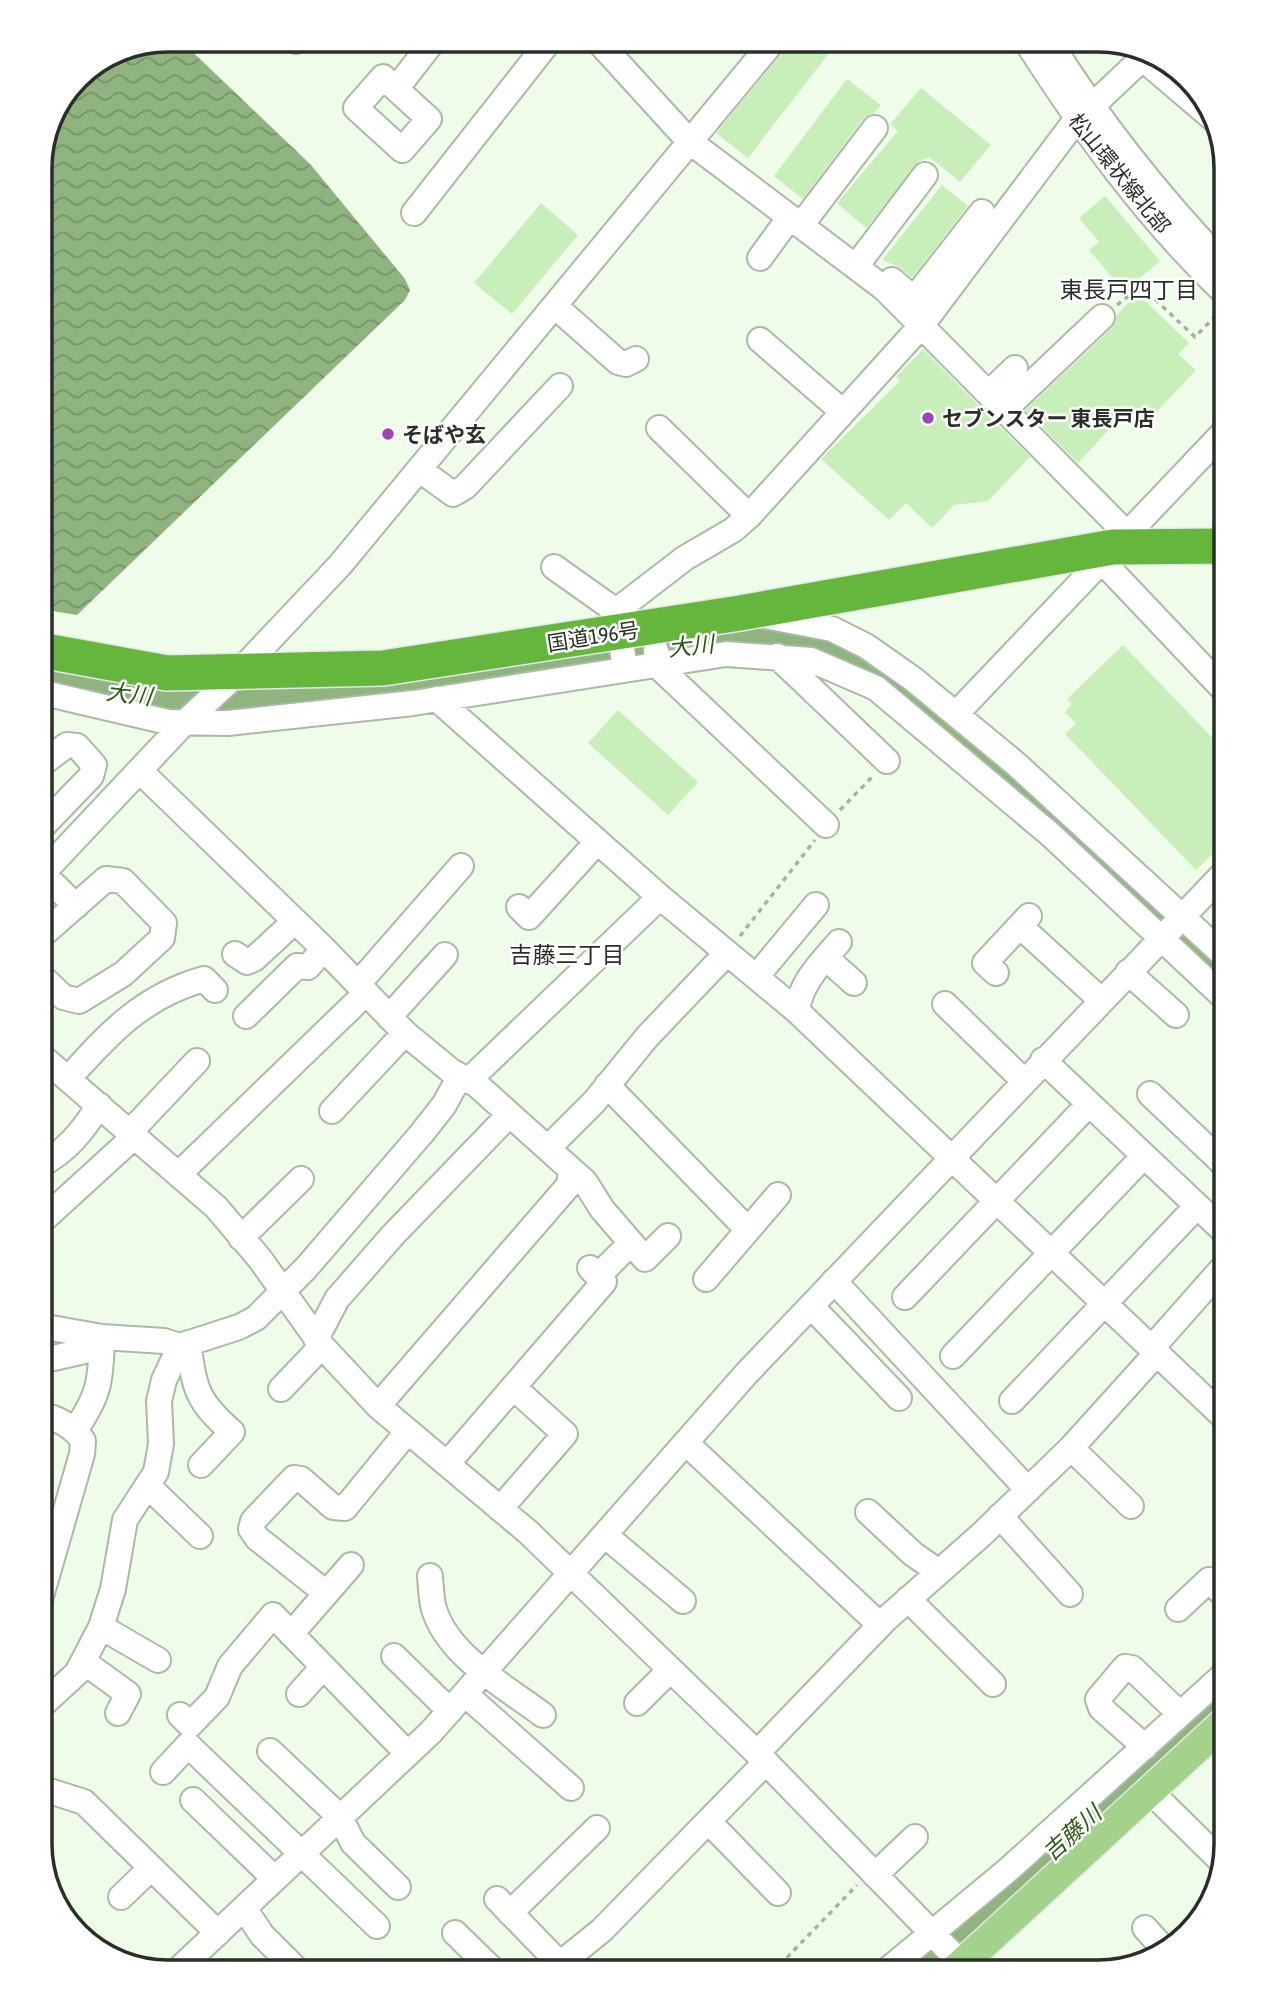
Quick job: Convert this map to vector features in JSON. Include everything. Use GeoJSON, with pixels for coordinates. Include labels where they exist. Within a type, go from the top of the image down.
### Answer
{"type":"FeatureCollection","features":[{"type":"Feature","properties":{"kind":"highway","name":"国道196号"},"geometry":{"type":"LineString","coordinates":[[53,652],[167,673],[383,668],[416,689],[636,645],[740,613],[824,628],[1114,547],[1214,546]]}},
{"type":"Feature","properties":{"kind":"main road"},"geometry":{"type":"LineString","coordinates":[[971,1960],[1174,1765],[1214,1731]]}},
{"type":"Feature","properties":{"kind":"street"},"geometry":{"type":"LineString","coordinates":[[397,89],[425,52]]}},
{"type":"Feature","properties":{"kind":"street"},"geometry":{"type":"LineString","coordinates":[[414,213],[540,52]]}},
{"type":"Feature","properties":{"kind":"street"},"geometry":{"type":"LineString","coordinates":[[609,52],[693,136],[799,216],[885,289],[997,401],[1214,676]]}},
{"type":"Feature","properties":{"kind":"street"},"geometry":{"type":"LineString","coordinates":[[53,864],[184,723],[238,673],[340,565],[633,215],[693,136],[763,53]]}},
{"type":"Feature","properties":{"kind":"street","name":"松山環状線北部"},"geometry":{"type":"LineString","coordinates":[[1035,53],[1083,113],[1214,254]]}},
{"type":"Feature","properties":{"kind":"street","name":"松山環状線北部"},"geometry":{"type":"LineString","coordinates":[[1055,53],[1083,113],[1141,202],[1214,291]]}},
{"type":"Feature","properties":{"kind":"street"},"geometry":{"type":"LineString","coordinates":[[636,645],[685,558],[733,530],[749,516],[921,326],[1083,113],[1140,60]]}},
{"type":"Feature","properties":{"kind":"street"},"geometry":{"type":"LineString","coordinates":[[1161,71],[1190,97]]}},
{"type":"Feature","properties":{"kind":"street"},"geometry":{"type":"LineString","coordinates":[[760,258],[875,128]]}},
{"type":"Feature","properties":{"kind":"street"},"geometry":{"type":"LineString","coordinates":[[863,257],[925,175]]}},
{"type":"Feature","properties":{"kind":"street"},"geometry":{"type":"LineString","coordinates":[[799,216],[863,257],[914,299],[982,212]]}},
{"type":"Feature","properties":{"kind":"street"},"geometry":{"type":"LineString","coordinates":[[556,307],[618,362],[626,364],[636,359]]}},
{"type":"Feature","properties":{"kind":"street"},"geometry":{"type":"LineString","coordinates":[[997,401],[1102,317]]}},
{"type":"Feature","properties":{"kind":"street"},"geometry":{"type":"LineString","coordinates":[[760,340],[843,412]]}},
{"type":"Feature","properties":{"kind":"street"},"geometry":{"type":"LineString","coordinates":[[997,401],[1015,368]]}},
{"type":"Feature","properties":{"kind":"street"},"geometry":{"type":"LineString","coordinates":[[420,470],[453,494],[465,487],[560,386]]}},
{"type":"Feature","properties":{"kind":"street"},"geometry":{"type":"LineString","coordinates":[[659,428],[749,516]]}},
{"type":"Feature","properties":{"kind":"street"},"geometry":{"type":"LineString","coordinates":[[956,714],[1214,443]]}},
{"type":"Feature","properties":{"kind":"street"},"geometry":{"type":"LineString","coordinates":[[554,567],[826,825]]}},
{"type":"Feature","properties":{"kind":"street"},"geometry":{"type":"LineString","coordinates":[[636,645],[777,656],[824,628]]}},
{"type":"Feature","properties":{"kind":"street"},"geometry":{"type":"LineString","coordinates":[[824,628],[866,646],[956,714],[1016,764],[1214,945]]}},
{"type":"Feature","properties":{"kind":"street"},"geometry":{"type":"LineString","coordinates":[[824,628],[876,688],[1052,835],[1214,987]]}},
{"type":"Feature","properties":{"kind":"street"},"geometry":{"type":"LineString","coordinates":[[777,656],[887,761]]}},
{"type":"Feature","properties":{"kind":"street"},"geometry":{"type":"LineString","coordinates":[[53,695],[97,707],[184,723],[228,723],[498,673]]}},
{"type":"Feature","properties":{"kind":"street"},"geometry":{"type":"LineString","coordinates":[[416,689],[726,954],[797,1011],[1214,1408]]}},
{"type":"Feature","properties":{"kind":"street"},"geometry":{"type":"LineString","coordinates":[[53,756],[67,745],[77,746],[94,765],[90,776],[53,816]]}},
{"type":"Feature","properties":{"kind":"street"},"geometry":{"type":"LineString","coordinates":[[141,772],[324,949],[397,1025],[549,1147],[571,1172],[585,1182],[602,1209],[645,1259],[668,1236]]}},
{"type":"Feature","properties":{"kind":"street"},"geometry":{"type":"LineString","coordinates":[[519,907],[529,917],[597,842]]}},
{"type":"Feature","properties":{"kind":"street"},"geometry":{"type":"LineString","coordinates":[[180,1173],[362,989],[461,866]]}},
{"type":"Feature","properties":{"kind":"street"},"geometry":{"type":"LineString","coordinates":[[53,926],[106,879],[114,878],[123,881],[164,923],[166,931],[162,938],[123,974],[79,1001],[63,997],[53,987]]}},
{"type":"Feature","properties":{"kind":"street"},"geometry":{"type":"LineString","coordinates":[[191,1959],[408,1754],[458,1702],[686,1443],[811,1306],[1214,883]]}},
{"type":"Feature","properties":{"kind":"street"},"geometry":{"type":"LineString","coordinates":[[53,885],[76,906]]}},
{"type":"Feature","properties":{"kind":"street"},"geometry":{"type":"LineString","coordinates":[[52,1329],[102,1342],[164,1341],[184,1345],[239,1327],[256,1318],[283,1292],[422,1133],[464,1078],[660,897]]}},
{"type":"Feature","properties":{"kind":"street"},"geometry":{"type":"LineString","coordinates":[[756,977],[816,905]]}},
{"type":"Feature","properties":{"kind":"street"},"geometry":{"type":"LineString","coordinates":[[235,954],[247,962],[254,959],[295,921]]}},
{"type":"Feature","properties":{"kind":"street"},"geometry":{"type":"LineString","coordinates":[[996,973],[985,963],[1025,921],[1101,1000]]}},
{"type":"Feature","properties":{"kind":"street"},"geometry":{"type":"LineString","coordinates":[[246,1016],[297,966],[307,967],[324,949]]}},
{"type":"Feature","properties":{"kind":"street"},"geometry":{"type":"LineString","coordinates":[[797,1011],[799,995],[832,950],[854,983]]}},
{"type":"Feature","properties":{"kind":"street"},"geometry":{"type":"LineString","coordinates":[[549,1147],[647,1037],[726,954]]}},
{"type":"Feature","properties":{"kind":"street"},"geometry":{"type":"LineString","coordinates":[[332,1111],[397,1025],[444,955]]}},
{"type":"Feature","properties":{"kind":"street"},"geometry":{"type":"LineString","coordinates":[[1128,971],[1176,1015]]}},
{"type":"Feature","properties":{"kind":"street"},"geometry":{"type":"LineString","coordinates":[[68,1079],[112,1030],[174,987],[204,979],[215,990]]}},
{"type":"Feature","properties":{"kind":"street"},"geometry":{"type":"LineString","coordinates":[[945,1004],[1024,1080]]}},
{"type":"Feature","properties":{"kind":"street"},"geometry":{"type":"LineString","coordinates":[[1043,1060],[1214,1222]]}},
{"type":"Feature","properties":{"kind":"street"},"geometry":{"type":"LineString","coordinates":[[52,1211],[133,1133],[197,1061]]}},
{"type":"Feature","properties":{"kind":"street"},"geometry":{"type":"LineString","coordinates":[[52,1066],[180,1173],[216,1207],[319,1343],[378,1406],[500,1509],[571,1575],[761,1758],[935,1938],[960,1960]]}},
{"type":"Feature","properties":{"kind":"street"},"geometry":{"type":"LineString","coordinates":[[607,1085],[748,1230]]}},
{"type":"Feature","properties":{"kind":"street"},"geometry":{"type":"LineString","coordinates":[[1150,1094],[1214,1151]]}},
{"type":"Feature","properties":{"kind":"street"},"geometry":{"type":"LineString","coordinates":[[905,1297],[1089,1104]]}},
{"type":"Feature","properties":{"kind":"street"},"geometry":{"type":"LineString","coordinates":[[52,1159],[81,1133],[99,1105]]}},
{"type":"Feature","properties":{"kind":"street"},"geometry":{"type":"LineString","coordinates":[[281,1389],[319,1343],[337,1299],[393,1235],[509,1115]]}},
{"type":"Feature","properties":{"kind":"street"},"geometry":{"type":"LineString","coordinates":[[953,1356],[1144,1156]]}},
{"type":"Feature","properties":{"kind":"street"},"geometry":{"type":"LineString","coordinates":[[378,1406],[569,1185],[571,1172]]}},
{"type":"Feature","properties":{"kind":"street"},"geometry":{"type":"LineString","coordinates":[[241,1237],[301,1179]]}},
{"type":"Feature","properties":{"kind":"street"},"geometry":{"type":"LineString","coordinates":[[706,1279],[778,1195]]}},
{"type":"Feature","properties":{"kind":"street"},"geometry":{"type":"LineString","coordinates":[[1012,1401],[1197,1206]]}},
{"type":"Feature","properties":{"kind":"street"},"geometry":{"type":"LineString","coordinates":[[447,1464],[604,1282],[594,1272],[631,1243]]}},
{"type":"Feature","properties":{"kind":"street"},"geometry":{"type":"LineString","coordinates":[[834,1282],[1028,1490]]}},
{"type":"Feature","properties":{"kind":"street"},"geometry":{"type":"LineString","coordinates":[[566,1959],[602,1930],[709,1822],[761,1758],[880,1625],[1071,1448],[1214,1284]]}},
{"type":"Feature","properties":{"kind":"street"},"geometry":{"type":"LineString","coordinates":[[811,1306],[898,1398]]}},
{"type":"Feature","properties":{"kind":"street"},"geometry":{"type":"LineString","coordinates":[[52,1357],[102,1342]]}},
{"type":"Feature","properties":{"kind":"street"},"geometry":{"type":"LineString","coordinates":[[75,1430],[97,1394],[102,1379],[102,1342]]}},
{"type":"Feature","properties":{"kind":"street"},"geometry":{"type":"LineString","coordinates":[[184,1345],[194,1382],[205,1408],[233,1432],[201,1465]]}},
{"type":"Feature","properties":{"kind":"street"},"geometry":{"type":"LineString","coordinates":[[52,1697],[66,1686],[84,1662],[101,1628],[113,1589],[125,1520],[149,1487],[159,1459],[159,1401],[163,1380],[184,1345]]}},
{"type":"Feature","properties":{"kind":"street"},"geometry":{"type":"LineString","coordinates":[[500,1509],[565,1434],[513,1387]]}},
{"type":"Feature","properties":{"kind":"street"},"geometry":{"type":"LineString","coordinates":[[52,1417],[75,1430],[83,1441],[82,1454],[52,1524]]}},
{"type":"Feature","properties":{"kind":"street"},"geometry":{"type":"LineString","coordinates":[[327,1593],[257,1538],[251,1529],[253,1521],[295,1478],[301,1479],[333,1507],[345,1508],[408,1431]]}},
{"type":"Feature","properties":{"kind":"street"},"geometry":{"type":"LineString","coordinates":[[686,1443],[880,1625]]}},
{"type":"Feature","properties":{"kind":"street"},"geometry":{"type":"LineString","coordinates":[[1071,1448],[1131,1507]]}},
{"type":"Feature","properties":{"kind":"street"},"geometry":{"type":"LineString","coordinates":[[149,1487],[200,1536]]}},
{"type":"Feature","properties":{"kind":"street"},"geometry":{"type":"LineString","coordinates":[[868,1512],[913,1554],[939,1572]]}},
{"type":"Feature","properties":{"kind":"street"},"geometry":{"type":"LineString","coordinates":[[1005,1512],[1072,1588]]}},
{"type":"Feature","properties":{"kind":"street"},"geometry":{"type":"LineString","coordinates":[[606,1536],[682,1601]]}},
{"type":"Feature","properties":{"kind":"street"},"geometry":{"type":"LineString","coordinates":[[291,1634],[351,1566]]}},
{"type":"Feature","properties":{"kind":"street"},"geometry":{"type":"LineString","coordinates":[[429,1576],[434,1610],[467,1657],[543,1715]]}},
{"type":"Feature","properties":{"kind":"street"},"geometry":{"type":"LineString","coordinates":[[1178,1609],[1209,1580],[1214,1585]]}},
{"type":"Feature","properties":{"kind":"street"},"geometry":{"type":"LineString","coordinates":[[908,1599],[993,1684]]}},
{"type":"Feature","properties":{"kind":"street"},"geometry":{"type":"LineString","coordinates":[[180,1715],[190,1725],[208,1707],[217,1697],[230,1666],[273,1615],[408,1754]]}},
{"type":"Feature","properties":{"kind":"street"},"geometry":{"type":"LineString","coordinates":[[101,1628],[158,1660]]}},
{"type":"Feature","properties":{"kind":"street"},"geometry":{"type":"LineString","coordinates":[[394,1656],[571,1789]]}},
{"type":"Feature","properties":{"kind":"street"},"geometry":{"type":"LineString","coordinates":[[84,1662],[128,1694],[118,1713]]}},
{"type":"Feature","properties":{"kind":"street"},"geometry":{"type":"LineString","coordinates":[[299,1694],[324,1667]]}},
{"type":"Feature","properties":{"kind":"street"},"geometry":{"type":"LineString","coordinates":[[1174,1765],[1101,1708],[1098,1699],[1117,1672],[1125,1667],[1132,1668],[1180,1714]]}},
{"type":"Feature","properties":{"kind":"street"},"geometry":{"type":"LineString","coordinates":[[637,1703],[670,1670]]}},
{"type":"Feature","properties":{"kind":"street"},"geometry":{"type":"LineString","coordinates":[[903,1960],[935,1938],[1150,1745],[1214,1684]]}},
{"type":"Feature","properties":{"kind":"street"},"geometry":{"type":"LineString","coordinates":[[167,1759],[188,1745],[377,1926]]}},
{"type":"Feature","properties":{"kind":"street"},"geometry":{"type":"LineString","coordinates":[[269,1752],[341,1818],[354,1843],[398,1887]]}},
{"type":"Feature","properties":{"kind":"street"},"geometry":{"type":"LineString","coordinates":[[1150,1791],[1214,1854]]}},
{"type":"Feature","properties":{"kind":"street"},"geometry":{"type":"LineString","coordinates":[[52,1792],[84,1802],[218,1933]]}},
{"type":"Feature","properties":{"kind":"street"},"geometry":{"type":"LineString","coordinates":[[193,1800],[275,1880]]}},
{"type":"Feature","properties":{"kind":"street"},"geometry":{"type":"LineString","coordinates":[[709,1822],[778,1893]]}},
{"type":"Feature","properties":{"kind":"street"},"geometry":{"type":"LineString","coordinates":[[548,1959],[503,1906],[597,1828]]}},
{"type":"Feature","properties":{"kind":"street"},"geometry":{"type":"LineString","coordinates":[[872,1873],[915,1837]]}},
{"type":"Feature","properties":{"kind":"street"},"geometry":{"type":"LineString","coordinates":[[121,1897],[151,1868]]}},
{"type":"Feature","properties":{"kind":"street"},"geometry":{"type":"LineString","coordinates":[[244,1908],[262,1935],[286,1959]]}},
{"type":"Feature","properties":{"kind":"street"},"geometry":{"type":"LineString","coordinates":[[1145,1928],[1158,1943]]}},
{"type":"Feature","properties":{"kind":"street"},"geometry":{"type":"LineString","coordinates":[[455,1933],[482,1959]]}},
{"type":"Feature","properties":{"kind":"path"},"geometry":{"type":"LineString","coordinates":[[1102,317],[1141,286],[1195,337],[1214,315]]}},
{"type":"Feature","properties":{"kind":"path"},"geometry":{"type":"LineString","coordinates":[[785,1960],[872,1873]]}},
{"type":"Feature","properties":{"kind":"water"},"geometry":{"type":"Polygon","coordinates":[[[193,52],[311,165],[405,279],[410,290],[405,300],[77,615],[53,611],[53,161],[56,139],[64,117],[77,98],[92,81],[111,68],[154,53],[193,52]]]}},
{"type":"Feature","properties":{"kind":"building"},"geometry":{"type":"Polygon","coordinates":[[[782,53],[829,53],[748,158],[716,133],[782,53]]]}},
{"type":"Feature","properties":{"kind":"building"},"geometry":{"type":"Polygon","coordinates":[[[847,79],[881,105],[874,114],[863,119],[803,199],[774,176],[847,79]]]}},
{"type":"Feature","properties":{"kind":"building"},"geometry":{"type":"Polygon","coordinates":[[[921,88],[991,145],[960,182],[929,157],[919,162],[866,228],[837,203],[898,131],[890,124],[921,88]]]}},
{"type":"Feature","properties":{"kind":"building"},"geometry":{"type":"Polygon","coordinates":[[[942,185],[968,206],[912,278],[901,268],[882,260],[942,185]]]}},
{"type":"Feature","properties":{"kind":"building"},"geometry":{"type":"Polygon","coordinates":[[[1105,196],[1160,261],[1124,291],[1089,250],[1099,242],[1079,218],[1105,196]]]}},
{"type":"Feature","properties":{"kind":"building"},"geometry":{"type":"Polygon","coordinates":[[[541,203],[578,235],[512,314],[474,283],[541,203]]]}},
{"type":"Feature","properties":{"kind":"building"},"geometry":{"type":"Polygon","coordinates":[[[1137,293],[1189,343],[1178,354],[1196,370],[1146,423],[1130,407],[1078,463],[1025,410],[1112,328],[1117,315],[1137,293]]]}},
{"type":"Feature","properties":{"kind":"building","name":"セブンスター 東長戸店"},"geometry":{"type":"Polygon","coordinates":[[[923,349],[1030,457],[988,501],[954,505],[932,528],[906,503],[889,520],[821,459],[900,381],[896,377],[923,349]]]}},
{"type":"Feature","properties":{"kind":"building"},"geometry":{"type":"Polygon","coordinates":[[[1123,645],[1214,740],[1214,853],[1196,870],[1065,734],[1076,723],[1065,712],[1072,704],[1067,699],[1123,645]]]}},
{"type":"Feature","properties":{"kind":"building"},"geometry":{"type":"Polygon","coordinates":[[[618,710],[698,782],[668,815],[588,743],[618,710]]]}},
{"type":"Feature","properties":{"kind":"waterway","name":"大川"},"geometry":{"type":"LineString","coordinates":[[53,678],[102,692],[233,707],[390,692],[641,652],[764,638],[833,654],[883,679],[992,765],[1214,969]]}},
{"type":"Feature","properties":{"kind":"waterway","name":"吉藤川"},"geometry":{"type":"LineString","coordinates":[[931,1960],[1074,1835],[1214,1706]]}},
{"type":"Feature","properties":{"kind":"place","name":"セブンスター 東長戸店"},"geometry":{"type":"Point","coordinates":[928,418]}},
{"type":"Feature","properties":{"kind":"place","name":"そばや玄"},"geometry":{"type":"Point","coordinates":[388,434]}},
{"type":"Feature","properties":{"kind":"district","name":"東長戸四丁目"},"geometry":{"type":"Point","coordinates":[1129,290]}},
{"type":"Feature","properties":{"kind":"district","name":"吉藤三丁目"},"geometry":{"type":"Point","coordinates":[567,955]}}]}
